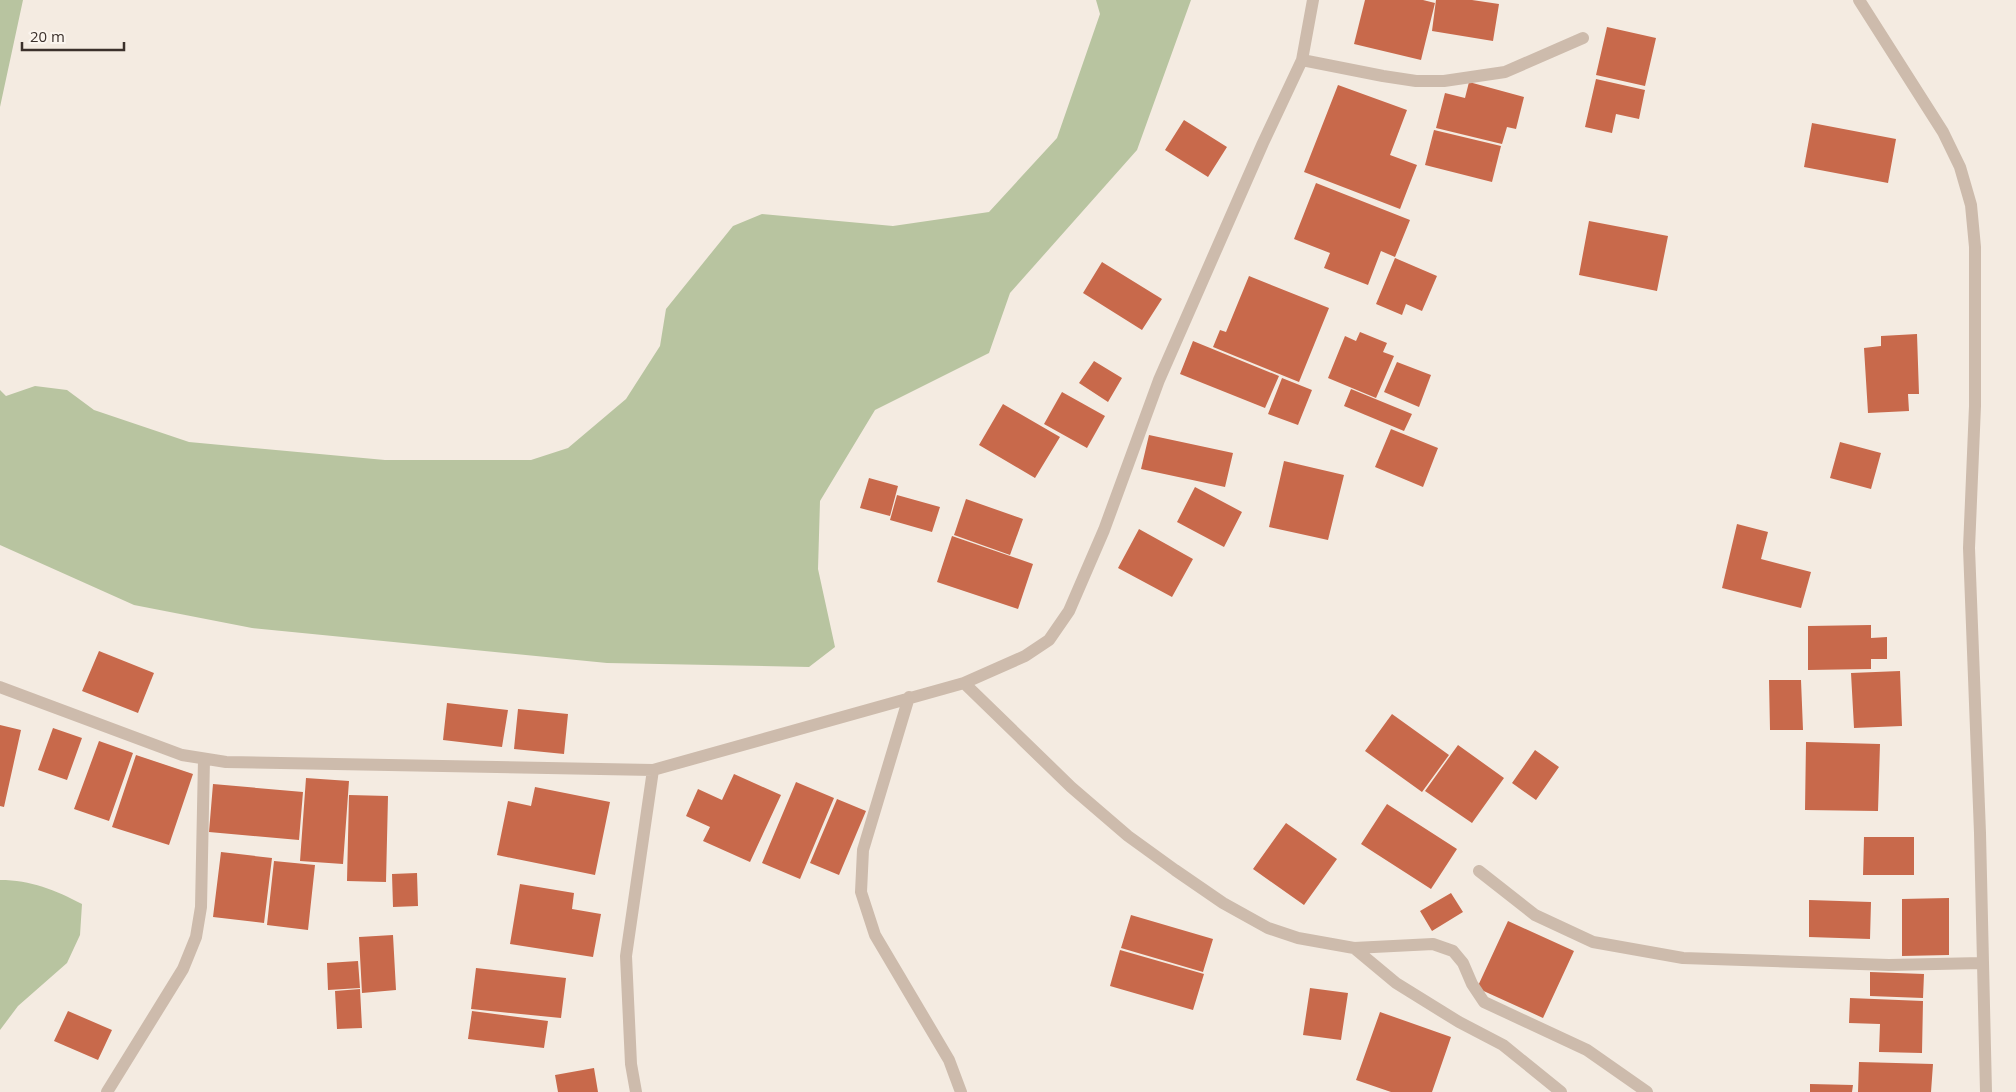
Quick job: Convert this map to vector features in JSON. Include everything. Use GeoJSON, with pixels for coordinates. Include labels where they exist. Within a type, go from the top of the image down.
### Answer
{"type":"FeatureCollection","features":[{"type":"Feature","properties":{"kind":"street"},"geometry":{"type":"LineString","coordinates":[[0,687],[182,755],[204,759],[236,762],[653,770],[964,683],[1026,656],[1049,640],[1069,611],[1104,530],[1159,380],[1263,143],[1302,60],[1313,0]]}},
{"type":"Feature","properties":{"kind":"street"},"geometry":{"type":"LineString","coordinates":[[1859,0],[1943,132],[1960,167],[1970,205],[1975,247],[1975,406],[1969,548],[1980,833],[1986,1092]]}},
{"type":"Feature","properties":{"kind":"street"},"geometry":{"type":"LineString","coordinates":[[1302,60],[1416,81],[1444,81],[1505,72],[1582,38]]}},
{"type":"Feature","properties":{"kind":"street"},"geometry":{"type":"LineString","coordinates":[[964,683],[1071,787],[1128,836],[1224,903],[1268,928],[1307,940],[1354,948],[1433,944],[1453,951],[1463,963],[1472,984],[1484,1002],[1587,1050],[1647,1092]]}},
{"type":"Feature","properties":{"kind":"street"},"geometry":{"type":"LineString","coordinates":[[909,697],[863,850],[861,892],[875,935],[950,1060],[962,1092]]}},
{"type":"Feature","properties":{"kind":"street"},"geometry":{"type":"LineString","coordinates":[[107,1092],[183,969],[196,937],[201,907],[204,759]]}},
{"type":"Feature","properties":{"kind":"street"},"geometry":{"type":"LineString","coordinates":[[636,1092],[631,1064],[626,956],[653,770]]}},
{"type":"Feature","properties":{"kind":"street"},"geometry":{"type":"LineString","coordinates":[[1479,871],[1536,915],[1593,942],[1620,947],[1683,958],[1769,963],[1889,965],[1982,963]]}},
{"type":"Feature","properties":{"kind":"street"},"geometry":{"type":"LineString","coordinates":[[1354,948],[1396,983],[1459,1022],[1503,1045],[1561,1092]]}},
{"type":"Feature","properties":{"kind":"green space"},"geometry":{"type":"Polygon","coordinates":[[[0,0],[23,0],[0,107],[0,0]]]}},
{"type":"Feature","properties":{"kind":"green space"},"geometry":{"type":"Polygon","coordinates":[[[1096,0],[1191,0],[1137,150],[1010,293],[989,353],[875,410],[820,501],[818,569],[835,647],[809,667],[607,663],[252,628],[134,605],[0,545],[0,390],[6,396],[35,386],[67,390],[94,410],[189,442],[385,460],[531,460],[568,448],[626,399],[660,346],[666,309],[733,226],[762,214],[893,226],[989,212],[1057,138],[1100,14],[1096,0]]]}},
{"type":"Feature","properties":{"kind":"green space"},"geometry":{"type":"Polygon","coordinates":[[[0,880],[32,884],[62,894],[82,904],[80,935],[67,963],[18,1006],[0,1030],[0,880]]]}},
{"type":"Feature","properties":{"kind":"building"},"geometry":{"type":"Polygon","coordinates":[[[1365,0],[1423,0],[1435,3],[1421,60],[1354,44],[1365,0]]]}},
{"type":"Feature","properties":{"kind":"building"},"geometry":{"type":"Polygon","coordinates":[[[1436,0],[1472,0],[1499,4],[1493,41],[1432,31],[1436,0]]]}},
{"type":"Feature","properties":{"kind":"building"},"geometry":{"type":"Polygon","coordinates":[[[1607,27],[1656,38],[1645,86],[1596,75],[1607,27]]]}},
{"type":"Feature","properties":{"kind":"building"},"geometry":{"type":"Polygon","coordinates":[[[1596,79],[1645,90],[1639,119],[1616,114],[1612,133],[1585,127],[1596,79]]]}},
{"type":"Feature","properties":{"kind":"building"},"geometry":{"type":"Polygon","coordinates":[[[1469,82],[1524,97],[1516,129],[1507,127],[1502,144],[1436,128],[1445,93],[1465,98],[1469,82]]]}},
{"type":"Feature","properties":{"kind":"building"},"geometry":{"type":"Polygon","coordinates":[[[1338,85],[1407,110],[1390,155],[1417,165],[1400,209],[1304,172],[1338,85]]]}},
{"type":"Feature","properties":{"kind":"building"},"geometry":{"type":"Polygon","coordinates":[[[1184,120],[1227,147],[1208,177],[1165,150],[1184,120]]]}},
{"type":"Feature","properties":{"kind":"building"},"geometry":{"type":"Polygon","coordinates":[[[1812,123],[1896,139],[1888,183],[1804,167],[1812,123]]]}},
{"type":"Feature","properties":{"kind":"building"},"geometry":{"type":"Polygon","coordinates":[[[1434,130],[1501,146],[1492,182],[1425,165],[1434,130]]]}},
{"type":"Feature","properties":{"kind":"building"},"geometry":{"type":"Polygon","coordinates":[[[1316,183],[1410,220],[1395,257],[1381,251],[1368,285],[1324,268],[1330,253],[1294,239],[1316,183]]]}},
{"type":"Feature","properties":{"kind":"building"},"geometry":{"type":"Polygon","coordinates":[[[1589,221],[1668,236],[1657,291],[1579,275],[1589,221]]]}},
{"type":"Feature","properties":{"kind":"building"},"geometry":{"type":"Polygon","coordinates":[[[1395,258],[1437,276],[1422,311],[1406,304],[1402,315],[1376,304],[1395,258]]]}},
{"type":"Feature","properties":{"kind":"building"},"geometry":{"type":"Polygon","coordinates":[[[1102,262],[1162,299],[1142,330],[1083,293],[1102,262]]]}},
{"type":"Feature","properties":{"kind":"building"},"geometry":{"type":"Polygon","coordinates":[[[1249,276],[1329,308],[1299,382],[1213,347],[1220,330],[1226,332],[1249,276]]]}},
{"type":"Feature","properties":{"kind":"building"},"geometry":{"type":"Polygon","coordinates":[[[1360,332],[1387,343],[1383,352],[1394,356],[1376,398],[1328,378],[1345,336],[1356,341],[1360,332]]]}},
{"type":"Feature","properties":{"kind":"building"},"geometry":{"type":"Polygon","coordinates":[[[1917,334],[1919,394],[1908,394],[1909,411],[1868,413],[1864,348],[1881,346],[1881,336],[1917,334]]]}},
{"type":"Feature","properties":{"kind":"building"},"geometry":{"type":"Polygon","coordinates":[[[1193,341],[1279,376],[1265,408],[1180,374],[1193,341]]]}},
{"type":"Feature","properties":{"kind":"building"},"geometry":{"type":"Polygon","coordinates":[[[1094,361],[1122,378],[1108,402],[1079,383],[1094,361]]]}},
{"type":"Feature","properties":{"kind":"building"},"geometry":{"type":"Polygon","coordinates":[[[1397,362],[1431,375],[1419,407],[1384,392],[1397,362]]]}},
{"type":"Feature","properties":{"kind":"building"},"geometry":{"type":"Polygon","coordinates":[[[1282,378],[1312,390],[1298,425],[1268,414],[1282,378]]]}},
{"type":"Feature","properties":{"kind":"building"},"geometry":{"type":"Polygon","coordinates":[[[1351,389],[1412,414],[1404,431],[1344,406],[1351,389]]]}},
{"type":"Feature","properties":{"kind":"building"},"geometry":{"type":"Polygon","coordinates":[[[1062,392],[1105,416],[1087,448],[1044,424],[1062,392]]]}},
{"type":"Feature","properties":{"kind":"building"},"geometry":{"type":"Polygon","coordinates":[[[1003,404],[1060,437],[1035,478],[979,445],[1003,404]]]}},
{"type":"Feature","properties":{"kind":"building"},"geometry":{"type":"Polygon","coordinates":[[[1391,429],[1438,448],[1423,487],[1375,467],[1391,429]]]}},
{"type":"Feature","properties":{"kind":"building"},"geometry":{"type":"Polygon","coordinates":[[[1149,435],[1233,453],[1225,487],[1141,469],[1149,435]]]}},
{"type":"Feature","properties":{"kind":"building"},"geometry":{"type":"Polygon","coordinates":[[[1840,442],[1881,453],[1871,489],[1830,478],[1840,442]]]}},
{"type":"Feature","properties":{"kind":"building"},"geometry":{"type":"Polygon","coordinates":[[[1284,461],[1344,475],[1328,540],[1269,527],[1284,461]]]}},
{"type":"Feature","properties":{"kind":"building"},"geometry":{"type":"Polygon","coordinates":[[[869,478],[898,486],[890,516],[860,508],[869,478]]]}},
{"type":"Feature","properties":{"kind":"building"},"geometry":{"type":"Polygon","coordinates":[[[1195,487],[1242,512],[1224,547],[1177,522],[1195,487]]]}},
{"type":"Feature","properties":{"kind":"building"},"geometry":{"type":"Polygon","coordinates":[[[897,495],[940,507],[932,532],[890,520],[897,495]]]}},
{"type":"Feature","properties":{"kind":"building"},"geometry":{"type":"Polygon","coordinates":[[[966,499],[1023,519],[1010,555],[954,535],[966,499]]]}},
{"type":"Feature","properties":{"kind":"building"},"geometry":{"type":"Polygon","coordinates":[[[1737,524],[1768,532],[1761,559],[1811,572],[1801,608],[1722,588],[1737,524]]]}},
{"type":"Feature","properties":{"kind":"building"},"geometry":{"type":"Polygon","coordinates":[[[1139,529],[1193,559],[1172,597],[1118,568],[1139,529]]]}},
{"type":"Feature","properties":{"kind":"building"},"geometry":{"type":"Polygon","coordinates":[[[952,536],[1033,564],[1018,609],[937,582],[952,536]]]}},
{"type":"Feature","properties":{"kind":"building"},"geometry":{"type":"Polygon","coordinates":[[[1871,625],[1871,638],[1887,637],[1887,659],[1871,659],[1871,669],[1808,670],[1808,626],[1871,625]]]}},
{"type":"Feature","properties":{"kind":"building"},"geometry":{"type":"Polygon","coordinates":[[[99,651],[154,673],[138,713],[82,691],[99,651]]]}},
{"type":"Feature","properties":{"kind":"building"},"geometry":{"type":"Polygon","coordinates":[[[1900,671],[1902,726],[1854,728],[1851,673],[1900,671]]]}},
{"type":"Feature","properties":{"kind":"building"},"geometry":{"type":"Polygon","coordinates":[[[1769,680],[1801,680],[1803,730],[1770,730],[1769,680]]]}},
{"type":"Feature","properties":{"kind":"building"},"geometry":{"type":"Polygon","coordinates":[[[447,703],[508,710],[502,747],[443,740],[447,703]]]}},
{"type":"Feature","properties":{"kind":"building"},"geometry":{"type":"Polygon","coordinates":[[[518,709],[568,714],[564,754],[514,749],[518,709]]]}},
{"type":"Feature","properties":{"kind":"building"},"geometry":{"type":"Polygon","coordinates":[[[1392,714],[1449,755],[1422,792],[1365,751],[1392,714]]]}},
{"type":"Feature","properties":{"kind":"building"},"geometry":{"type":"Polygon","coordinates":[[[0,725],[21,730],[4,807],[0,806],[0,725]]]}},
{"type":"Feature","properties":{"kind":"building"},"geometry":{"type":"Polygon","coordinates":[[[53,728],[82,738],[67,780],[38,770],[53,728]]]}},
{"type":"Feature","properties":{"kind":"building"},"geometry":{"type":"Polygon","coordinates":[[[99,741],[133,753],[109,821],[74,809],[99,741]]]}},
{"type":"Feature","properties":{"kind":"building"},"geometry":{"type":"Polygon","coordinates":[[[1806,742],[1880,744],[1878,811],[1805,810],[1806,742]]]}},
{"type":"Feature","properties":{"kind":"building"},"geometry":{"type":"Polygon","coordinates":[[[1458,745],[1504,778],[1472,823],[1425,791],[1458,745]]]}},
{"type":"Feature","properties":{"kind":"building"},"geometry":{"type":"Polygon","coordinates":[[[1535,750],[1559,767],[1536,800],[1512,783],[1535,750]]]}},
{"type":"Feature","properties":{"kind":"building"},"geometry":{"type":"Polygon","coordinates":[[[136,755],[193,774],[169,845],[112,827],[136,755]]]}},
{"type":"Feature","properties":{"kind":"building"},"geometry":{"type":"Polygon","coordinates":[[[734,774],[781,795],[750,862],[703,841],[710,827],[686,816],[698,789],[722,800],[734,774]]]}},
{"type":"Feature","properties":{"kind":"building"},"geometry":{"type":"Polygon","coordinates":[[[306,778],[349,781],[343,864],[300,861],[306,778]]]}},
{"type":"Feature","properties":{"kind":"building"},"geometry":{"type":"Polygon","coordinates":[[[796,782],[834,798],[800,879],[762,863],[796,782]]]}},
{"type":"Feature","properties":{"kind":"building"},"geometry":{"type":"Polygon","coordinates":[[[213,784],[303,792],[299,840],[209,832],[213,784]]]}},
{"type":"Feature","properties":{"kind":"building"},"geometry":{"type":"Polygon","coordinates":[[[535,787],[610,802],[595,875],[497,855],[508,801],[531,806],[535,787]]]}},
{"type":"Feature","properties":{"kind":"building"},"geometry":{"type":"Polygon","coordinates":[[[349,795],[388,796],[386,882],[347,881],[349,795]]]}},
{"type":"Feature","properties":{"kind":"building"},"geometry":{"type":"Polygon","coordinates":[[[837,799],[866,811],[839,875],[810,863],[837,799]]]}},
{"type":"Feature","properties":{"kind":"building"},"geometry":{"type":"Polygon","coordinates":[[[1387,804],[1457,849],[1431,889],[1361,844],[1387,804]]]}},
{"type":"Feature","properties":{"kind":"building"},"geometry":{"type":"Polygon","coordinates":[[[1286,823],[1337,859],[1304,905],[1253,869],[1286,823]]]}},
{"type":"Feature","properties":{"kind":"building"},"geometry":{"type":"Polygon","coordinates":[[[1864,837],[1914,837],[1914,875],[1863,875],[1864,837]]]}},
{"type":"Feature","properties":{"kind":"building"},"geometry":{"type":"Polygon","coordinates":[[[221,852],[272,858],[264,923],[213,917],[221,852]]]}},
{"type":"Feature","properties":{"kind":"building"},"geometry":{"type":"Polygon","coordinates":[[[274,861],[315,865],[308,930],[267,925],[274,861]]]}},
{"type":"Feature","properties":{"kind":"building"},"geometry":{"type":"Polygon","coordinates":[[[417,873],[418,906],[393,907],[392,874],[417,873]]]}},
{"type":"Feature","properties":{"kind":"building"},"geometry":{"type":"Polygon","coordinates":[[[520,884],[574,893],[572,909],[601,914],[593,957],[510,944],[520,884]]]}},
{"type":"Feature","properties":{"kind":"building"},"geometry":{"type":"Polygon","coordinates":[[[1451,893],[1463,912],[1432,931],[1420,911],[1451,893]]]}},
{"type":"Feature","properties":{"kind":"building"},"geometry":{"type":"Polygon","coordinates":[[[1949,898],[1949,955],[1902,956],[1902,899],[1949,898]]]}},
{"type":"Feature","properties":{"kind":"building"},"geometry":{"type":"Polygon","coordinates":[[[1809,900],[1871,902],[1870,939],[1809,937],[1809,900]]]}},
{"type":"Feature","properties":{"kind":"building"},"geometry":{"type":"Polygon","coordinates":[[[1131,915],[1213,939],[1203,972],[1121,948],[1131,915]]]}},
{"type":"Feature","properties":{"kind":"building"},"geometry":{"type":"Polygon","coordinates":[[[1508,921],[1574,951],[1543,1018],[1477,988],[1508,921]]]}},
{"type":"Feature","properties":{"kind":"building"},"geometry":{"type":"Polygon","coordinates":[[[393,935],[396,990],[362,993],[359,937],[393,935]]]}},
{"type":"Feature","properties":{"kind":"building"},"geometry":{"type":"Polygon","coordinates":[[[1120,950],[1204,974],[1193,1010],[1110,986],[1120,950]]]}},
{"type":"Feature","properties":{"kind":"building"},"geometry":{"type":"Polygon","coordinates":[[[358,961],[360,988],[328,990],[327,963],[358,961]]]}},
{"type":"Feature","properties":{"kind":"building"},"geometry":{"type":"Polygon","coordinates":[[[476,968],[566,978],[561,1018],[471,1009],[476,968]]]}},
{"type":"Feature","properties":{"kind":"building"},"geometry":{"type":"Polygon","coordinates":[[[1870,972],[1924,974],[1923,998],[1870,996],[1870,972]]]}},
{"type":"Feature","properties":{"kind":"building"},"geometry":{"type":"Polygon","coordinates":[[[1310,988],[1348,993],[1341,1040],[1303,1035],[1310,988]]]}},
{"type":"Feature","properties":{"kind":"building"},"geometry":{"type":"Polygon","coordinates":[[[360,989],[362,1028],[337,1029],[335,991],[360,989]]]}},
{"type":"Feature","properties":{"kind":"building"},"geometry":{"type":"Polygon","coordinates":[[[1850,998],[1923,1001],[1922,1053],[1879,1052],[1880,1024],[1849,1023],[1850,998]]]}},
{"type":"Feature","properties":{"kind":"building"},"geometry":{"type":"Polygon","coordinates":[[[68,1011],[112,1030],[98,1060],[54,1041],[68,1011]]]}},
{"type":"Feature","properties":{"kind":"building"},"geometry":{"type":"Polygon","coordinates":[[[472,1011],[548,1021],[544,1048],[468,1039],[472,1011]]]}},
{"type":"Feature","properties":{"kind":"building"},"geometry":{"type":"Polygon","coordinates":[[[1380,1012],[1451,1037],[1432,1092],[1391,1092],[1356,1080],[1380,1012]]]}},
{"type":"Feature","properties":{"kind":"building"},"geometry":{"type":"Polygon","coordinates":[[[1859,1062],[1933,1064],[1931,1092],[1858,1092],[1859,1062]]]}},
{"type":"Feature","properties":{"kind":"building"},"geometry":{"type":"Polygon","coordinates":[[[594,1068],[598,1092],[558,1092],[555,1075],[594,1068]]]}},
{"type":"Feature","properties":{"kind":"building"},"geometry":{"type":"Polygon","coordinates":[[[1810,1084],[1853,1085],[1852,1092],[1810,1092],[1810,1084]]]}}]}
